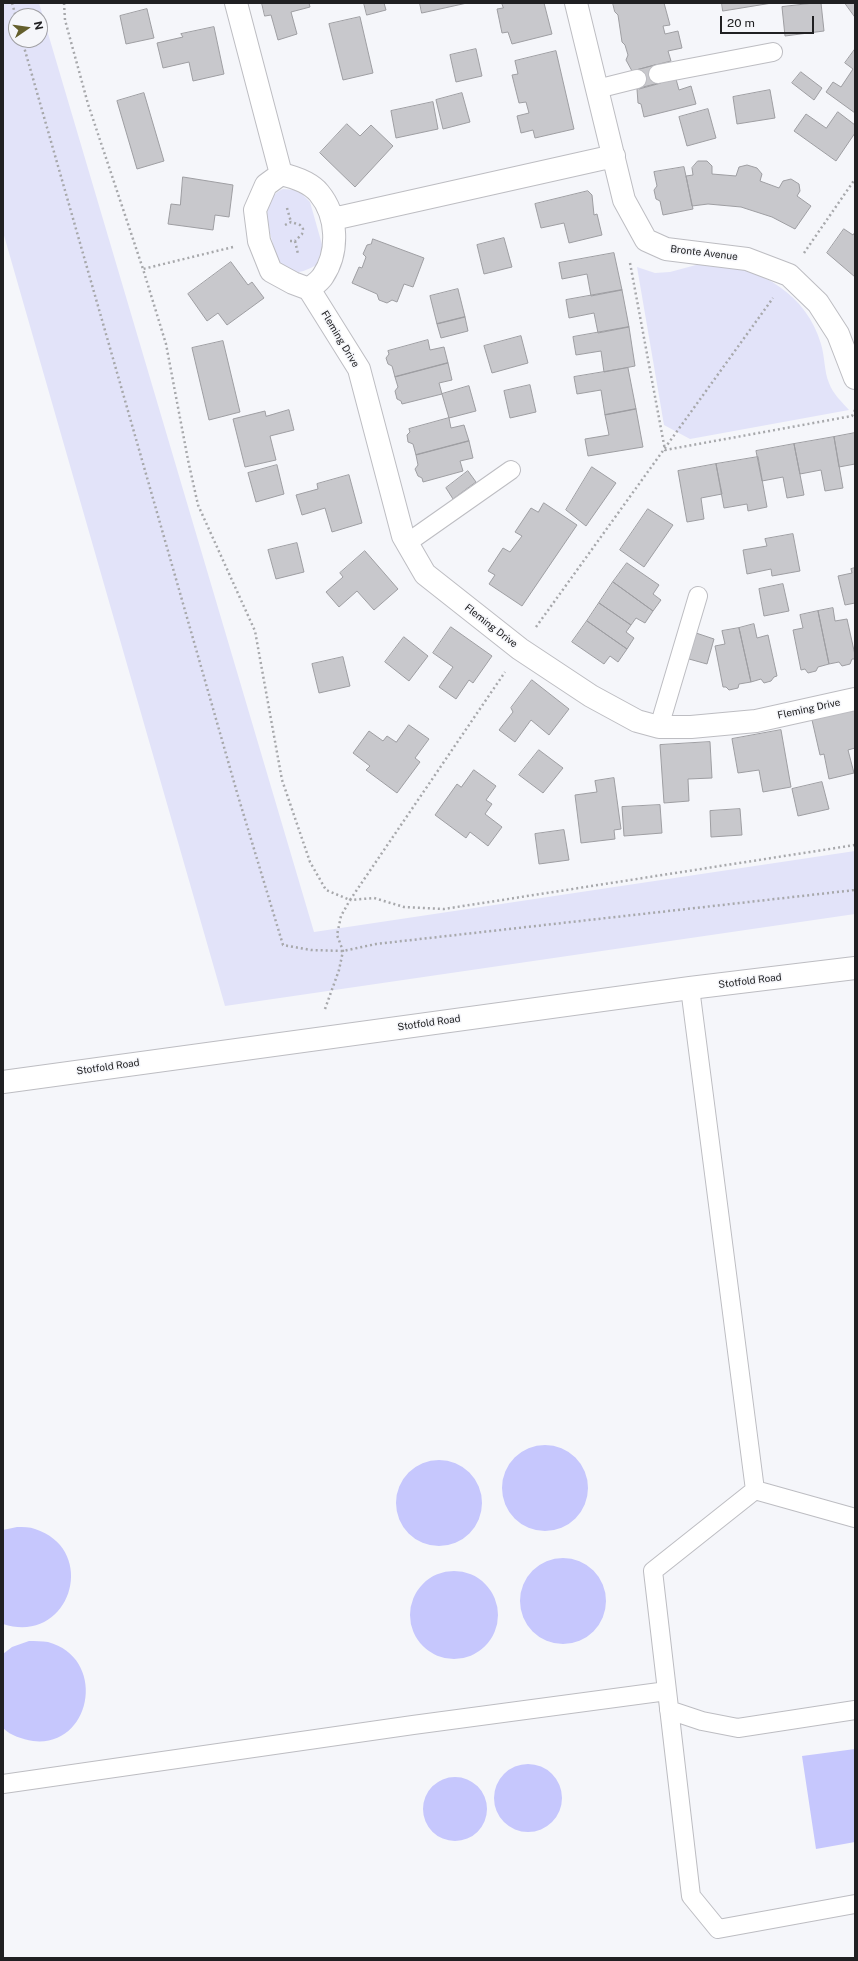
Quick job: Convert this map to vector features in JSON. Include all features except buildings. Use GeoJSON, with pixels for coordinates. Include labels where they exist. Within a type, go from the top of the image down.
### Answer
{"type":"FeatureCollection","features":[{"type":"Feature","properties":{"kind":"street"},"geometry":{"type":"LineString","coordinates":[[236,3],[281,174]]}},
{"type":"Feature","properties":{"kind":"street"},"geometry":{"type":"LineString","coordinates":[[576,3],[624,200],[646,240]]}},
{"type":"Feature","properties":{"kind":"street"},"geometry":{"type":"LineString","coordinates":[[333,219],[614,156]]}},
{"type":"Feature","properties":{"kind":"street"},"geometry":{"type":"LineString","coordinates":[[281,174],[296,178],[318,193],[333,219],[334,250],[316,283],[293,283],[271,270],[259,241],[255,210],[266,184],[281,174]]}},
{"type":"Feature","properties":{"kind":"street","name":"Bronte Avenue"},"geometry":{"type":"LineString","coordinates":[[646,240],[666,249],[747,259],[789,275],[818,303],[838,334],[855,378]]}},
{"type":"Feature","properties":{"kind":"street","name":"Fleming Drive"},"geometry":{"type":"LineString","coordinates":[[316,283],[359,369],[403,536],[425,574],[520,649],[591,696],[637,721],[659,727],[691,727],[756,721],[855,699]]}},
{"type":"Feature","properties":{"kind":"street","name":"Stotfold Road"},"geometry":{"type":"LineString","coordinates":[[3,1082],[690,988],[855,968]]}},
{"type":"Feature","properties":{"kind":"lane"},"geometry":{"type":"LineString","coordinates":[[658,74],[773,52]]}},
{"type":"Feature","properties":{"kind":"lane"},"geometry":{"type":"LineString","coordinates":[[597,89],[637,79]]}},
{"type":"Feature","properties":{"kind":"lane"},"geometry":{"type":"LineString","coordinates":[[407,543],[511,470]]}},
{"type":"Feature","properties":{"kind":"lane"},"geometry":{"type":"LineString","coordinates":[[659,727],[698,596]]}},
{"type":"Feature","properties":{"kind":"lane"},"geometry":{"type":"LineString","coordinates":[[690,988],[755,1490]]}},
{"type":"Feature","properties":{"kind":"lane"},"geometry":{"type":"LineString","coordinates":[[755,1490],[855,1518]]}},
{"type":"Feature","properties":{"kind":"lane"},"geometry":{"type":"LineString","coordinates":[[755,1490],[653,1571],[691,1896],[718,1929],[855,1904]]}},
{"type":"Feature","properties":{"kind":"lane"},"geometry":{"type":"LineString","coordinates":[[3,1784],[421,1724],[667,1691]]}},
{"type":"Feature","properties":{"kind":"lane"},"geometry":{"type":"LineString","coordinates":[[669,1710],[702,1721],[738,1728],[855,1710]]}},
{"type":"Feature","properties":{"kind":"path"},"geometry":{"type":"LineString","coordinates":[[64,3],[66,20],[88,104],[143,269],[166,344],[198,505],[255,631],[282,780],[310,862],[326,890],[350,900],[374,898],[404,907],[444,909],[855,845]]}},
{"type":"Feature","properties":{"kind":"path"},"geometry":{"type":"LineString","coordinates":[[24,48],[235,788],[283,946],[311,950],[343,951],[376,944],[855,890]]}},
{"type":"Feature","properties":{"kind":"path"},"geometry":{"type":"LineString","coordinates":[[322,1016],[340,970],[343,951],[337,935],[341,916],[350,900],[520,649],[665,450],[855,179]]}},
{"type":"Feature","properties":{"kind":"path"},"geometry":{"type":"LineString","coordinates":[[285,202],[291,222]]}},
{"type":"Feature","properties":{"kind":"path"},"geometry":{"type":"LineString","coordinates":[[283,229],[286,224],[291,222],[300,225],[303,229],[302,234],[295,241]]}},
{"type":"Feature","properties":{"kind":"path"},"geometry":{"type":"LineString","coordinates":[[286,238],[295,241]]}},
{"type":"Feature","properties":{"kind":"path"},"geometry":{"type":"LineString","coordinates":[[646,240],[630,260],[665,450]]}},
{"type":"Feature","properties":{"kind":"path"},"geometry":{"type":"LineString","coordinates":[[143,269],[259,241]]}},
{"type":"Feature","properties":{"kind":"path"},"geometry":{"type":"LineString","coordinates":[[295,241],[300,260],[316,283]]}},
{"type":"Feature","properties":{"kind":"path"},"geometry":{"type":"LineString","coordinates":[[665,450],[852,416],[855,410]]}},
{"type":"Feature","properties":{"kind":"shaded area"},"geometry":{"type":"Polygon","coordinates":[[[3,3],[39,3],[40,8],[8,8],[8,48],[48,48],[48,33],[314,932],[855,851],[855,914],[225,1006],[3,232],[3,3]]]}},
{"type":"Feature","properties":{"kind":"shaded area"},"geometry":{"type":"Polygon","coordinates":[[[283,189],[295,190],[310,202],[323,248],[316,265],[301,272],[291,271],[282,266],[278,261],[270,232],[267,211],[269,202],[274,195],[283,189]]]}},
{"type":"Feature","properties":{"kind":"shaded area"},"geometry":{"type":"Polygon","coordinates":[[[713,264],[749,271],[780,287],[794,298],[805,311],[814,327],[821,344],[826,374],[831,387],[838,398],[849,410],[690,439],[664,425],[637,267],[655,273],[670,272],[696,265],[713,264]]]}},
{"type":"Feature","properties":{"kind":"water"},"geometry":{"type":"Polygon","coordinates":[[[545,1445],[562,1448],[576,1457],[585,1471],[588,1488],[585,1505],[576,1519],[562,1528],[545,1531],[528,1528],[514,1519],[505,1505],[502,1488],[505,1471],[514,1457],[528,1448],[545,1445]]]}},
{"type":"Feature","properties":{"kind":"water"},"geometry":{"type":"Polygon","coordinates":[[[439,1460],[447,1461],[463,1467],[475,1479],[481,1495],[481,1511],[475,1527],[463,1539],[447,1545],[439,1546],[431,1545],[415,1539],[403,1527],[397,1511],[396,1503],[397,1495],[403,1479],[415,1467],[431,1461],[439,1460]]]}},
{"type":"Feature","properties":{"kind":"water"},"geometry":{"type":"Polygon","coordinates":[[[17,1527],[29,1527],[35,1529],[55,1540],[67,1556],[71,1574],[68,1593],[60,1609],[45,1621],[26,1627],[3,1624],[3,1530],[17,1527]]]}},
{"type":"Feature","properties":{"kind":"water"},"geometry":{"type":"Polygon","coordinates":[[[563,1558],[571,1559],[587,1565],[599,1577],[605,1593],[605,1609],[599,1625],[587,1637],[571,1643],[563,1644],[555,1643],[539,1637],[527,1625],[521,1609],[520,1601],[521,1593],[527,1577],[539,1565],[555,1559],[563,1558]]]}},
{"type":"Feature","properties":{"kind":"water"},"geometry":{"type":"Polygon","coordinates":[[[454,1571],[471,1575],[485,1584],[494,1598],[498,1615],[494,1632],[485,1646],[471,1655],[454,1659],[437,1655],[423,1646],[414,1632],[410,1615],[414,1598],[423,1584],[437,1575],[454,1571]]]}},
{"type":"Feature","properties":{"kind":"water"},"geometry":{"type":"Polygon","coordinates":[[[29,1641],[48,1642],[67,1651],[79,1665],[85,1682],[85,1700],[79,1717],[69,1731],[53,1739],[33,1741],[13,1735],[3,1728],[3,1654],[12,1647],[29,1641]]]}},
{"type":"Feature","properties":{"kind":"water"},"geometry":{"type":"Polygon","coordinates":[[[855,1749],[855,1842],[816,1849],[802,1756],[855,1749]]]}},
{"type":"Feature","properties":{"kind":"water"},"geometry":{"type":"Polygon","coordinates":[[[528,1764],[541,1767],[552,1774],[559,1785],[562,1798],[559,1811],[552,1822],[541,1829],[528,1832],[515,1829],[504,1822],[497,1811],[494,1798],[497,1785],[504,1774],[515,1767],[528,1764]]]}},
{"type":"Feature","properties":{"kind":"water"},"geometry":{"type":"Polygon","coordinates":[[[455,1777],[467,1779],[478,1786],[485,1797],[487,1809],[485,1821],[478,1832],[467,1839],[455,1841],[443,1839],[432,1832],[425,1821],[423,1809],[425,1797],[432,1786],[443,1779],[455,1777]]]}}]}
